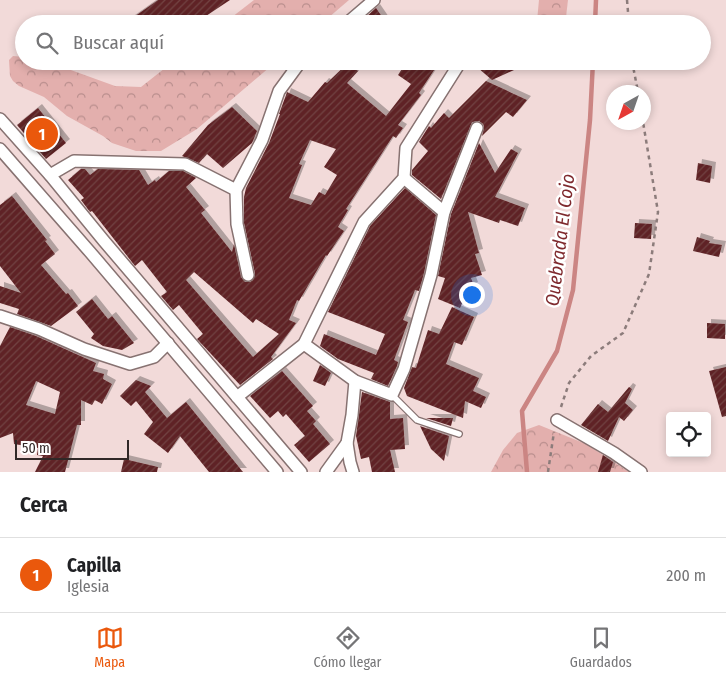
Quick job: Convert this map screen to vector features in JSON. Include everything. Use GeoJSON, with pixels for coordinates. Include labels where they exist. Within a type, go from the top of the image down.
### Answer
{"type":"FeatureCollection","features":[{"type":"Feature","properties":{"kind":"street"},"geometry":{"type":"LineString","coordinates":[[356,15],[374,0]]}},
{"type":"Feature","properties":{"kind":"street"},"geometry":{"type":"LineString","coordinates":[[248,275],[237,224],[236,190],[262,140],[279,92],[295,70]]}},
{"type":"Feature","properties":{"kind":"street"},"geometry":{"type":"LineString","coordinates":[[237,397],[291,352],[304,344],[364,222],[404,178],[406,148],[455,70]]}},
{"type":"Feature","properties":{"kind":"street"},"geometry":{"type":"LineString","coordinates":[[0,119],[50,174],[104,241],[301,472]]}},
{"type":"Feature","properties":{"kind":"street"},"geometry":{"type":"LineString","coordinates":[[304,344],[355,380],[392,394],[404,369],[430,275],[444,212],[477,128]]}},
{"type":"Feature","properties":{"kind":"street"},"geometry":{"type":"LineString","coordinates":[[0,149],[277,472]]}},
{"type":"Feature","properties":{"kind":"street"},"geometry":{"type":"LineString","coordinates":[[50,174],[74,161],[185,164],[236,190]]}},
{"type":"Feature","properties":{"kind":"street"},"geometry":{"type":"LineString","coordinates":[[404,178],[444,212]]}},
{"type":"Feature","properties":{"kind":"street"},"geometry":{"type":"LineString","coordinates":[[0,316],[39,329],[84,349],[130,364],[154,357],[168,343]]}},
{"type":"Feature","properties":{"kind":"street"},"geometry":{"type":"LineString","coordinates":[[354,472],[350,462],[347,443],[355,380]]}},
{"type":"Feature","properties":{"kind":"street"},"geometry":{"type":"LineString","coordinates":[[557,420],[614,453],[641,472]]}},
{"type":"Feature","properties":{"kind":"street"},"geometry":{"type":"LineString","coordinates":[[326,472],[347,443]]}},
{"type":"Feature","properties":{"kind":"lane"},"geometry":{"type":"LineString","coordinates":[[392,394],[417,420],[459,434]]}},
{"type":"Feature","properties":{"kind":"path"},"geometry":{"type":"LineString","coordinates":[[627,0],[628,15]]}},
{"type":"Feature","properties":{"kind":"path"},"geometry":{"type":"LineString","coordinates":[[634,70],[637,85]]}},
{"type":"Feature","properties":{"kind":"path"},"geometry":{"type":"LineString","coordinates":[[548,472],[557,420],[569,383],[591,356],[622,332],[649,274],[658,212],[644,130]]}},
{"type":"Feature","properties":{"kind":"green space"},"geometry":{"type":"Polygon","coordinates":[[[254,0],[349,0],[332,15],[235,15],[254,0]]]}},
{"type":"Feature","properties":{"kind":"green space"},"geometry":{"type":"Polygon","coordinates":[[[539,0],[568,0],[566,15],[538,15],[539,0]]]}},
{"type":"Feature","properties":{"kind":"green space"},"geometry":{"type":"Polygon","coordinates":[[[15,56],[15,70],[71,70],[115,86],[141,87],[163,70],[266,70],[197,129],[161,151],[136,151],[112,143],[67,116],[44,97],[19,86],[10,76],[9,60],[15,56]]]}},
{"type":"Feature","properties":{"kind":"green space"},"geometry":{"type":"Polygon","coordinates":[[[539,425],[586,444],[629,472],[491,472],[503,450],[517,433],[539,425]]]}},
{"type":"Feature","properties":{"kind":"building"},"geometry":{"type":"Polygon","coordinates":[[[158,0],[230,0],[208,15],[137,15],[158,0]]]}},
{"type":"Feature","properties":{"kind":"building"},"geometry":{"type":"Polygon","coordinates":[[[376,8],[381,15],[368,15],[376,8]]]}},
{"type":"Feature","properties":{"kind":"building"},"geometry":{"type":"Polygon","coordinates":[[[341,70],[357,70],[347,83],[386,116],[411,84],[398,75],[401,70],[434,70],[419,93],[421,95],[398,125],[403,128],[396,138],[393,136],[346,209],[348,210],[338,227],[344,231],[326,255],[299,301],[297,300],[289,320],[296,323],[271,357],[273,359],[240,385],[197,339],[203,334],[179,305],[173,310],[161,296],[167,292],[142,260],[135,266],[92,211],[90,212],[81,200],[84,198],[68,180],[81,169],[85,169],[90,175],[98,169],[139,170],[148,185],[155,180],[156,182],[169,171],[183,171],[196,178],[186,187],[205,210],[201,213],[232,252],[234,244],[241,277],[245,282],[250,282],[255,274],[244,223],[244,197],[246,188],[269,143],[287,92],[308,102],[325,82],[327,83],[341,70]],[[310,140],[299,164],[302,165],[289,198],[311,205],[319,192],[325,195],[337,175],[324,167],[336,149],[310,140]],[[194,272],[186,280],[253,357],[279,334],[256,319],[253,323],[194,272]]]}},
{"type":"Feature","properties":{"kind":"building"},"geometry":{"type":"Polygon","coordinates":[[[480,70],[514,70],[492,80],[480,70]]]}},
{"type":"Feature","properties":{"kind":"building"},"geometry":{"type":"Polygon","coordinates":[[[486,81],[527,100],[513,117],[506,112],[482,136],[483,124],[479,121],[472,122],[441,199],[412,175],[412,170],[428,151],[419,142],[429,126],[431,128],[444,113],[449,118],[486,81]]]}},
{"type":"Feature","properties":{"kind":"building"},"geometry":{"type":"Polygon","coordinates":[[[232,107],[257,131],[252,143],[223,168],[207,154],[199,163],[182,156],[208,125],[232,107]]]}},
{"type":"Feature","properties":{"kind":"building"},"geometry":{"type":"Polygon","coordinates":[[[38,108],[66,143],[46,159],[17,125],[38,108]]]}},
{"type":"Feature","properties":{"kind":"building"},"geometry":{"type":"Polygon","coordinates":[[[479,143],[495,173],[511,149],[518,153],[495,197],[525,208],[518,226],[500,220],[499,223],[468,212],[479,253],[475,254],[482,275],[471,278],[474,286],[469,288],[460,308],[438,299],[445,278],[438,276],[451,214],[479,143]]]}},
{"type":"Feature","properties":{"kind":"building"},"geometry":{"type":"Polygon","coordinates":[[[698,163],[712,166],[710,183],[696,180],[698,163]]]}},
{"type":"Feature","properties":{"kind":"building"},"geometry":{"type":"Polygon","coordinates":[[[405,188],[436,215],[419,291],[415,290],[403,320],[408,322],[394,360],[398,362],[397,366],[388,386],[371,379],[374,373],[338,359],[320,346],[324,334],[376,355],[385,334],[328,312],[370,226],[405,188]]]}},
{"type":"Feature","properties":{"kind":"building"},"geometry":{"type":"Polygon","coordinates":[[[12,196],[47,240],[45,241],[55,254],[41,265],[78,306],[51,326],[17,314],[19,309],[0,303],[0,286],[21,293],[0,266],[0,205],[12,196]]]}},
{"type":"Feature","properties":{"kind":"building"},"geometry":{"type":"Polygon","coordinates":[[[635,223],[652,224],[651,239],[634,238],[635,223]]]}},
{"type":"Feature","properties":{"kind":"building"},"geometry":{"type":"Polygon","coordinates":[[[697,237],[710,241],[709,243],[722,245],[719,257],[693,251],[697,237]]]}},
{"type":"Feature","properties":{"kind":"building"},"geometry":{"type":"Polygon","coordinates":[[[92,299],[108,319],[112,316],[134,343],[122,350],[103,346],[91,338],[94,334],[76,312],[92,299]]]}},
{"type":"Feature","properties":{"kind":"building"},"geometry":{"type":"Polygon","coordinates":[[[452,307],[474,317],[462,345],[454,342],[446,364],[479,378],[473,391],[486,397],[481,408],[465,401],[463,418],[407,396],[404,388],[412,367],[416,368],[428,330],[439,334],[452,307]]]}},
{"type":"Feature","properties":{"kind":"building"},"geometry":{"type":"Polygon","coordinates":[[[707,323],[725,324],[725,339],[707,338],[707,323]]]}},
{"type":"Feature","properties":{"kind":"building"},"geometry":{"type":"Polygon","coordinates":[[[10,327],[36,336],[96,363],[93,371],[104,374],[103,379],[112,384],[102,404],[95,400],[92,405],[81,400],[81,425],[77,425],[65,472],[35,472],[43,456],[37,455],[38,448],[14,444],[13,433],[0,438],[0,346],[10,327]],[[36,381],[26,405],[55,414],[60,392],[36,381]]]}},
{"type":"Feature","properties":{"kind":"building"},"geometry":{"type":"Polygon","coordinates":[[[320,365],[331,373],[325,386],[313,381],[320,365]]]}},
{"type":"Feature","properties":{"kind":"building"},"geometry":{"type":"Polygon","coordinates":[[[726,367],[726,416],[722,417],[709,371],[726,367]]]}},
{"type":"Feature","properties":{"kind":"building"},"geometry":{"type":"Polygon","coordinates":[[[282,371],[313,406],[307,411],[316,421],[313,424],[330,444],[309,462],[294,445],[305,436],[286,414],[283,417],[278,411],[270,418],[250,396],[282,371]]]}},
{"type":"Feature","properties":{"kind":"building"},"geometry":{"type":"Polygon","coordinates":[[[136,380],[151,386],[145,392],[167,418],[186,402],[243,472],[209,472],[180,436],[168,453],[144,434],[153,422],[136,401],[131,406],[120,396],[136,380]]]}},
{"type":"Feature","properties":{"kind":"building"},"geometry":{"type":"Polygon","coordinates":[[[629,387],[632,389],[625,403],[633,410],[624,421],[619,417],[608,441],[581,425],[598,404],[608,412],[629,387]]]}},
{"type":"Feature","properties":{"kind":"building"},"geometry":{"type":"Polygon","coordinates":[[[362,392],[390,402],[390,419],[403,418],[405,449],[390,450],[395,472],[372,472],[369,457],[361,459],[356,436],[362,392]]]}},
{"type":"Feature","properties":{"kind":"building"},"geometry":{"type":"Polygon","coordinates":[[[426,418],[453,418],[451,426],[426,418]]]}},
{"type":"Feature","properties":{"kind":"building"},"geometry":{"type":"Polygon","coordinates":[[[420,426],[449,436],[444,461],[431,449],[420,426]]]}},
{"type":"Feature","properties":{"kind":"building"},"geometry":{"type":"Polygon","coordinates":[[[603,455],[613,462],[610,472],[598,472],[603,455]]]}},
{"type":"Feature","properties":{"kind":"building"},"geometry":{"type":"Polygon","coordinates":[[[124,459],[158,467],[157,472],[121,472],[124,459]]]}},
{"type":"Feature","properties":{"kind":"waterway","name":"Quebrada El Cojo"},"geometry":{"type":"LineString","coordinates":[[595,15],[596,0]]}},
{"type":"Feature","properties":{"kind":"waterway","name":"Quebrada El Cojo"},"geometry":{"type":"LineString","coordinates":[[527,472],[522,411],[557,351],[573,290],[590,120],[593,70]]}},
{"type":"Feature","properties":{"kind":"place","name":"Capilla"},"geometry":{"type":"Point","coordinates":[42,134]}}]}
